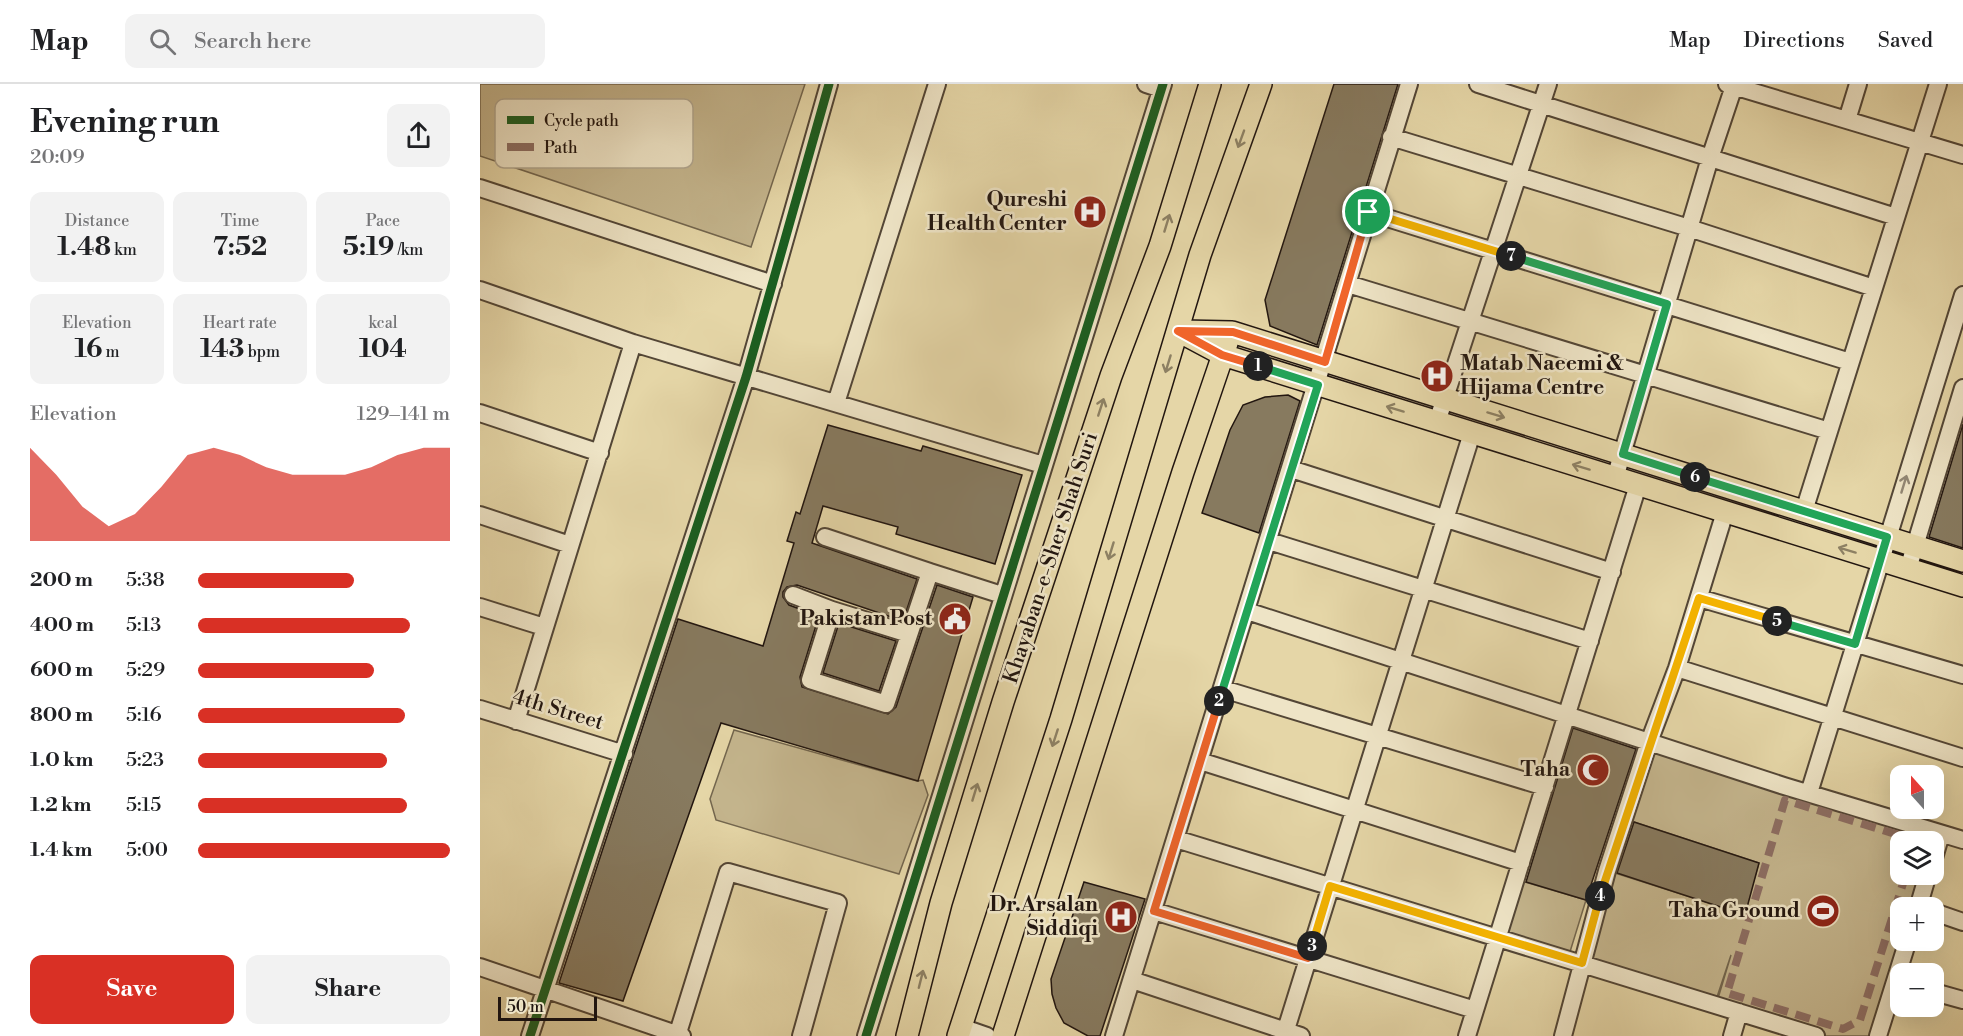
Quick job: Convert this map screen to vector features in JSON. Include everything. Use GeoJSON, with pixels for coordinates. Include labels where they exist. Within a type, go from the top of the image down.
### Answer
{"type":"FeatureCollection","features":[{"type":"Feature","properties":{"kind":"main road","name":"Khayaban-e-Sher Shah Suri"},"geometry":{"type":"LineString","coordinates":[[907,1036],[941,903],[1003,702],[1111,376],[1160,246],[1210,84]]}},
{"type":"Feature","properties":{"kind":"main road"},"geometry":{"type":"LineString","coordinates":[[960,1031],[1061,719],[1200,255],[1261,84]]}},
{"type":"Feature","properties":{"kind":"main road"},"geometry":{"type":"LineString","coordinates":[[1178,331],[1233,332],[1804,511],[1918,538],[1963,561]]}},
{"type":"Feature","properties":{"kind":"main road"},"geometry":{"type":"LineString","coordinates":[[1178,331],[1222,355],[1963,586]]}},
{"type":"Feature","properties":{"kind":"main road"},"geometry":{"type":"LineString","coordinates":[[1003,1036],[1222,355],[1233,332]]}},
{"type":"Feature","properties":{"kind":"street"},"geometry":{"type":"LineString","coordinates":[[531,1036],[746,376],[829,84]]}},
{"type":"Feature","properties":{"kind":"street"},"geometry":{"type":"LineString","coordinates":[[836,403],[938,84]]}},
{"type":"Feature","properties":{"kind":"street"},"geometry":{"type":"LineString","coordinates":[[1114,1036],[1292,469],[1368,212],[1409,84]]}},
{"type":"Feature","properties":{"kind":"street"},"geometry":{"type":"LineString","coordinates":[[1478,84],[1896,217]]}},
{"type":"Feature","properties":{"kind":"street"},"geometry":{"type":"LineString","coordinates":[[1437,422],[1472,323],[1548,84]]}},
{"type":"Feature","properties":{"kind":"street"},"geometry":{"type":"LineString","coordinates":[[1847,120],[1858,84]]}},
{"type":"Feature","properties":{"kind":"street"},"geometry":{"type":"LineString","coordinates":[[1804,511],[1938,84]]}},
{"type":"Feature","properties":{"kind":"street"},"geometry":{"type":"LineString","coordinates":[[1615,478],[1731,85],[1775,91],[1847,120],[1963,155]]}},
{"type":"Feature","properties":{"kind":"street"},"geometry":{"type":"LineString","coordinates":[[866,1036],[1043,465],[1157,86]]}},
{"type":"Feature","properties":{"kind":"street"},"geometry":{"type":"LineString","coordinates":[[1391,137],[1689,228],[1874,288]]}},
{"type":"Feature","properties":{"kind":"street"},"geometry":{"type":"LineString","coordinates":[[480,189],[773,284]]}},
{"type":"Feature","properties":{"kind":"street"},"geometry":{"type":"LineString","coordinates":[[1368,212],[1850,363]]}},
{"type":"Feature","properties":{"kind":"street"},"geometry":{"type":"LineString","coordinates":[[1348,285],[1829,431]]}},
{"type":"Feature","properties":{"kind":"street"},"geometry":{"type":"LineString","coordinates":[[480,290],[633,343],[1043,465]]}},
{"type":"Feature","properties":{"kind":"street"},"geometry":{"type":"LineString","coordinates":[[1809,793],[1963,295]]}},
{"type":"Feature","properties":{"kind":"street"},"geometry":{"type":"LineString","coordinates":[[516,721],[633,343]]}},
{"type":"Feature","properties":{"kind":"street"},"geometry":{"type":"LineString","coordinates":[[1908,569],[1963,388]]}},
{"type":"Feature","properties":{"kind":"street"},"geometry":{"type":"LineString","coordinates":[[480,413],[600,453]]}},
{"type":"Feature","properties":{"kind":"street"},"geometry":{"type":"LineString","coordinates":[[1132,980],[1290,1034],[1308,958],[1472,433]]}},
{"type":"Feature","properties":{"kind":"street"},"geometry":{"type":"LineString","coordinates":[[1292,469],[1612,572]]}},
{"type":"Feature","properties":{"kind":"street"},"geometry":{"type":"LineString","coordinates":[[1467,1036],[1638,485]]}},
{"type":"Feature","properties":{"kind":"street"},"geometry":{"type":"LineString","coordinates":[[1563,1036],[1607,871],[1649,742],[1677,668],[1725,512]]}},
{"type":"Feature","properties":{"kind":"street"},"geometry":{"type":"LineString","coordinates":[[480,515],[570,544]]}},
{"type":"Feature","properties":{"kind":"street"},"geometry":{"type":"LineString","coordinates":[[825,537],[1002,595]]}},
{"type":"Feature","properties":{"kind":"street"},"geometry":{"type":"LineString","coordinates":[[1269,541],[1590,641]]}},
{"type":"Feature","properties":{"kind":"street"},"geometry":{"type":"LineString","coordinates":[[831,610],[810,680],[886,704],[930,572]]}},
{"type":"Feature","properties":{"kind":"street"},"geometry":{"type":"LineString","coordinates":[[793,595],[831,610],[909,634]]}},
{"type":"Feature","properties":{"kind":"street"},"geometry":{"type":"LineString","coordinates":[[1699,598],[1963,675]]}},
{"type":"Feature","properties":{"kind":"street"},"geometry":{"type":"LineString","coordinates":[[480,607],[544,627]]}},
{"type":"Feature","properties":{"kind":"street"},"geometry":{"type":"LineString","coordinates":[[1247,611],[1401,663],[1931,831]]}},
{"type":"Feature","properties":{"kind":"street"},"geometry":{"type":"LineString","coordinates":[[1677,668],[1963,758]]}},
{"type":"Feature","properties":{"kind":"street"},"geometry":{"type":"LineString","coordinates":[[1223,689],[1545,788]]}},
{"type":"Feature","properties":{"kind":"street","name":"4th Street"},"geometry":{"type":"LineString","coordinates":[[480,709],[624,754]]}},
{"type":"Feature","properties":{"kind":"street"},"geometry":{"type":"LineString","coordinates":[[1200,761],[1521,863]]}},
{"type":"Feature","properties":{"kind":"street"},"geometry":{"type":"LineString","coordinates":[[1944,835],[1963,840]]}},
{"type":"Feature","properties":{"kind":"street"},"geometry":{"type":"LineString","coordinates":[[1176,839],[1816,1036]]}},
{"type":"Feature","properties":{"kind":"street"},"geometry":{"type":"LineString","coordinates":[[480,967],[679,1036],[728,872],[838,903],[801,1036]]}},
{"type":"Feature","properties":{"kind":"street"},"geometry":{"type":"LineString","coordinates":[[1154,911],[1475,1010]]}},
{"type":"Feature","properties":{"kind":"street"},"geometry":{"type":"LineString","coordinates":[[1944,915],[1963,922]]}},
{"type":"Feature","properties":{"kind":"street"},"geometry":{"type":"LineString","coordinates":[[1944,995],[1963,1000]]}},
{"type":"Feature","properties":{"kind":"street"},"geometry":{"type":"LineString","coordinates":[[1878,1036],[1890,1003]]}},
{"type":"Feature","properties":{"kind":"street"},"geometry":{"type":"LineString","coordinates":[[1732,1036],[1739,1012]]}},
{"type":"Feature","properties":{"kind":"street"},"geometry":{"type":"LineString","coordinates":[[960,1031],[987,1036]]}},
{"type":"Feature","properties":{"kind":"shaded area"},"geometry":{"type":"Polygon","coordinates":[[[480,84],[805,84],[751,247],[516,168],[693,168],[693,99],[495,99],[495,161],[480,156],[480,84]]]}},
{"type":"Feature","properties":{"kind":"shaded area"},"geometry":{"type":"Polygon","coordinates":[[[734,730],[917,781],[923,780],[928,795],[899,874],[716,820],[710,799],[734,730]]]}},
{"type":"Feature","properties":{"kind":"shaded area"},"geometry":{"type":"Polygon","coordinates":[[[1654,744],[1931,831],[1890,831],[1890,885],[1925,885],[1921,897],[1890,897],[1890,951],[1897,951],[1895,963],[1890,963],[1890,984],[1878,1036],[1815,1036],[1716,1005],[1731,955],[1716,1000],[1589,961],[1615,873],[1744,914],[1759,863],[1631,821],[1654,744]]]}},
{"type":"Feature","properties":{"kind":"shaded area"},"geometry":{"type":"Polygon","coordinates":[[[1518,880],[1586,900],[1569,955],[1501,934],[1518,880]]]}},
{"type":"Feature","properties":{"kind":"building"},"geometry":{"type":"Polygon","coordinates":[[[1334,84],[1398,84],[1317,345],[1270,326],[1265,300],[1334,84]]]}},
{"type":"Feature","properties":{"kind":"building"},"geometry":{"type":"Polygon","coordinates":[[[1288,395],[1300,401],[1259,533],[1202,513],[1230,430],[1243,405],[1265,397],[1288,395]]]}},
{"type":"Feature","properties":{"kind":"building"},"geometry":{"type":"Polygon","coordinates":[[[1963,424],[1963,548],[1929,537],[1963,424]]]}},
{"type":"Feature","properties":{"kind":"building"},"geometry":{"type":"Polygon","coordinates":[[[828,425],[921,451],[923,446],[1022,475],[995,564],[896,534],[898,527],[823,506],[812,543],[917,579],[903,621],[797,585],[787,587],[783,592],[783,597],[789,605],[819,616],[800,677],[802,687],[888,714],[896,707],[937,585],[973,597],[918,781],[721,723],[623,1001],[559,983],[678,619],[763,646],[794,543],[787,541],[796,512],[800,514],[828,425]]]}},
{"type":"Feature","properties":{"kind":"building"},"geometry":{"type":"Polygon","coordinates":[[[839,623],[896,641],[879,691],[823,673],[839,623]]]}},
{"type":"Feature","properties":{"kind":"building"},"geometry":{"type":"Polygon","coordinates":[[[1573,728],[1636,749],[1586,900],[1526,882],[1573,728]]]}},
{"type":"Feature","properties":{"kind":"building"},"geometry":{"type":"Polygon","coordinates":[[[1634,822],[1759,863],[1745,915],[1617,873],[1634,822]]]}},
{"type":"Feature","properties":{"kind":"building"},"geometry":{"type":"Polygon","coordinates":[[[1084,882],[1145,899],[1100,1036],[1088,1036],[1064,1023],[1052,994],[1051,979],[1084,882]]]}},
{"type":"Feature","properties":{"kind":"marked path"},"geometry":{"type":"LineString","coordinates":[[1890,832],[1785,800],[1727,993],[1843,1029],[1860,1020],[1903,885]]}},
{"type":"Feature","properties":{"kind":"cycle path"},"geometry":{"type":"LineString","coordinates":[[530,1036],[746,377],[829,84]]}},
{"type":"Feature","properties":{"kind":"cycle path"},"geometry":{"type":"LineString","coordinates":[[866,1036],[1163,84]]}},
{"type":"Feature","properties":{"kind":"place","name":"Qureshi Health Center"},"geometry":{"type":"Point","coordinates":[1090,212]}},
{"type":"Feature","properties":{"kind":"place","name":"Matab Naeemi & Hijama Centre"},"geometry":{"type":"Point","coordinates":[1437,376]}},
{"type":"Feature","properties":{"kind":"place","name":"Pakistan Post"},"geometry":{"type":"Point","coordinates":[955,619]}},
{"type":"Feature","properties":{"kind":"place","name":"Taha"},"geometry":{"type":"Point","coordinates":[1593,770]}},
{"type":"Feature","properties":{"kind":"place","name":"Taha Ground"},"geometry":{"type":"Point","coordinates":[1823,911]}},
{"type":"Feature","properties":{"kind":"place","name":"Dr.Arsalan Siddiqi"},"geometry":{"type":"Point","coordinates":[1121,917]}},
{"type":"Feature","properties":{"kind":"route"},"geometry":{"type":"LineString","coordinates":[[1368,212],[1667,304],[1623,454],[1887,537],[1855,644],[1699,598],[1607,871],[1582,963],[1330,886],[1308,958],[1154,911],[1318,385],[1222,355],[1178,331],[1233,332],[1325,362],[1368,212]]}}]}
